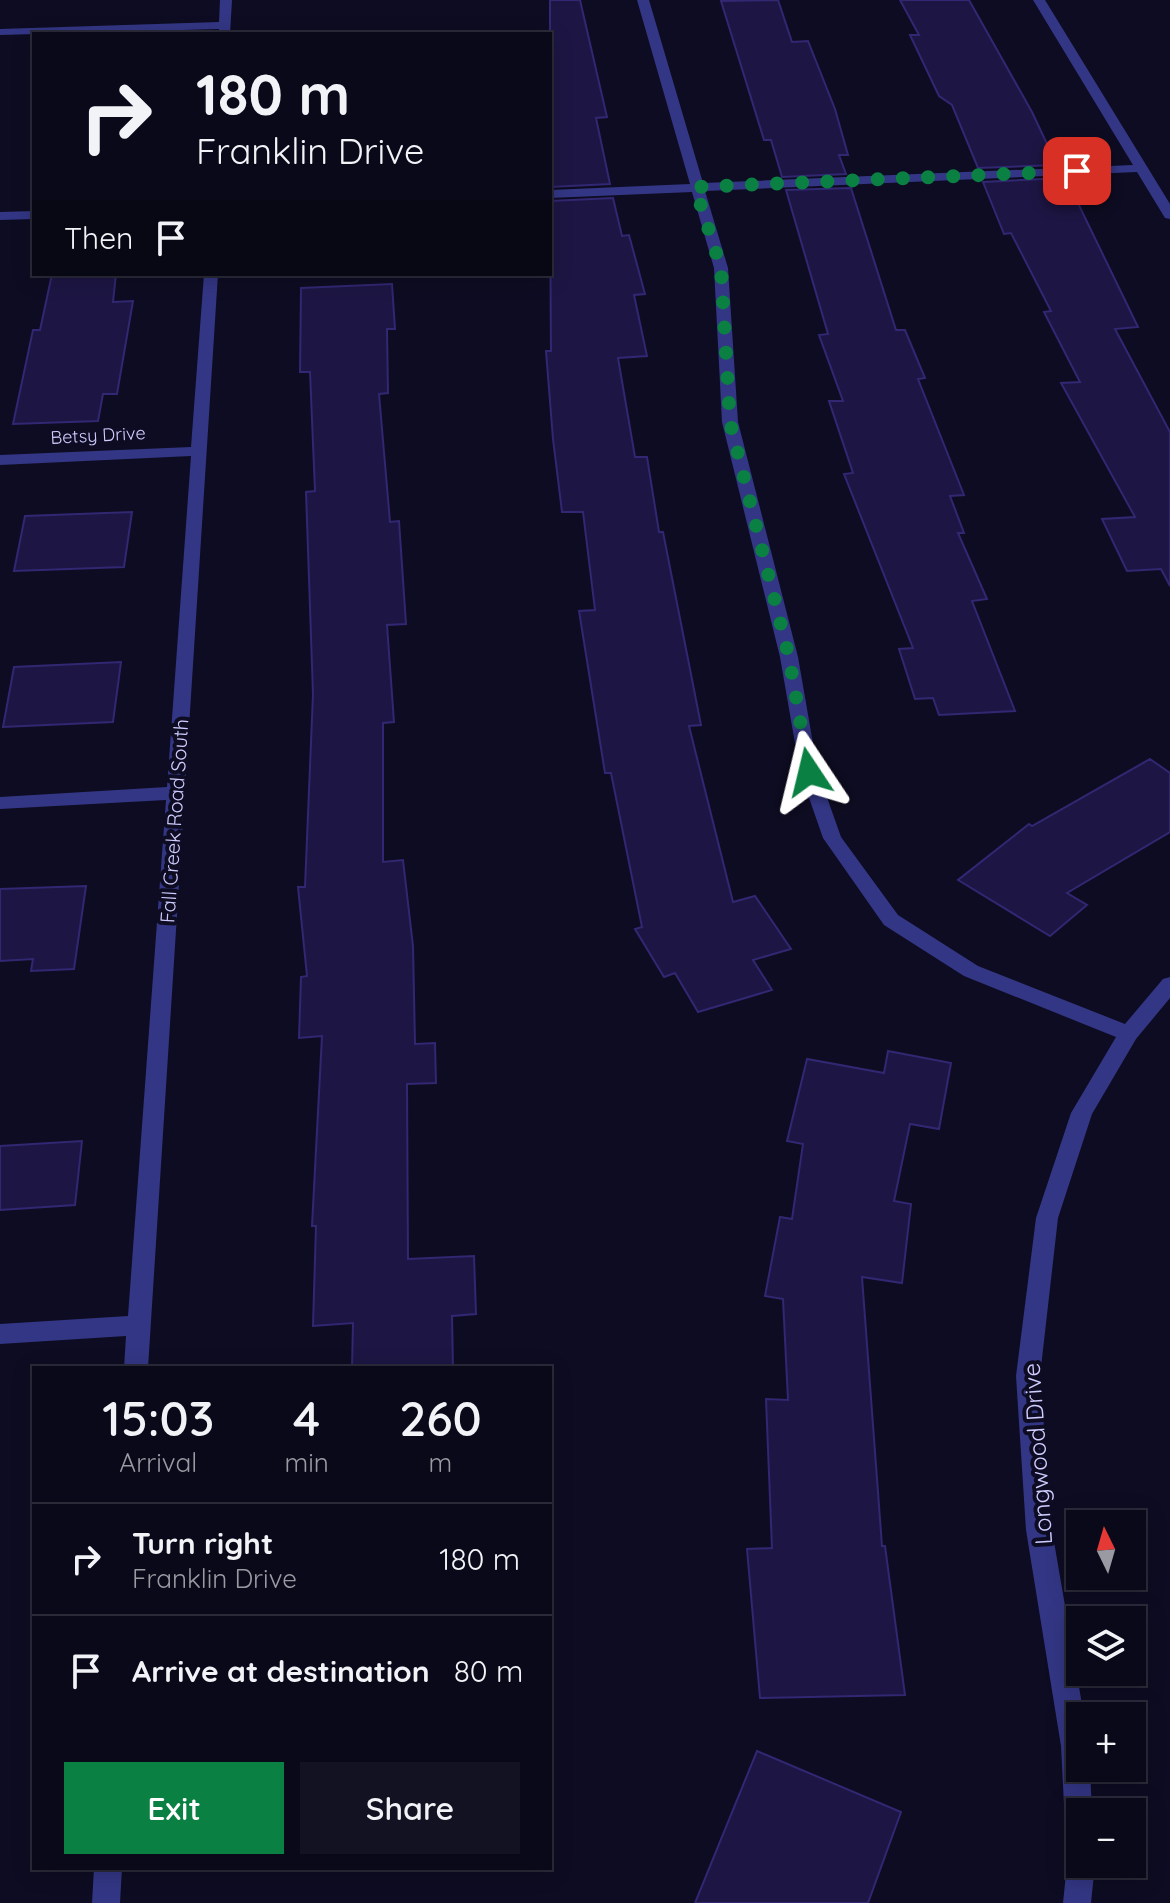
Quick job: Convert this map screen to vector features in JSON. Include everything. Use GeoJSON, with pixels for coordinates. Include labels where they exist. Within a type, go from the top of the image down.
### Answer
{"type":"FeatureCollection","features":[{"type":"Feature","properties":{"kind":"street"},"geometry":{"type":"LineString","coordinates":[[0,32],[224,29],[226,0]]}},
{"type":"Feature","properties":{"kind":"street"},"geometry":{"type":"LineString","coordinates":[[643,0],[721,268],[730,422],[789,657],[809,772],[832,838],[891,920],[971,971],[1129,1034]]}},
{"type":"Feature","properties":{"kind":"street"},"geometry":{"type":"LineString","coordinates":[[1039,0],[1170,215]]}},
{"type":"Feature","properties":{"kind":"street"},"geometry":{"type":"LineString","coordinates":[[552,194],[1141,168]]}},
{"type":"Feature","properties":{"kind":"street"},"geometry":{"type":"LineString","coordinates":[[0,216],[32,215]]}},
{"type":"Feature","properties":{"kind":"street","name":"Fall Creek Road South"},"geometry":{"type":"LineString","coordinates":[[136,1366],[211,276]]}},
{"type":"Feature","properties":{"kind":"street","name":"Betsy Drive"},"geometry":{"type":"LineString","coordinates":[[0,460],[198,451]]}},
{"type":"Feature","properties":{"kind":"street"},"geometry":{"type":"LineString","coordinates":[[0,803],[176,793]]}},
{"type":"Feature","properties":{"kind":"street","name":"Longwood Drive"},"geometry":{"type":"LineString","coordinates":[[1078,1798],[1075,1746],[1039,1530],[1028,1376],[1047,1218],[1082,1113],[1129,1034],[1170,984]]}},
{"type":"Feature","properties":{"kind":"street"},"geometry":{"type":"LineString","coordinates":[[0,1334],[139,1325]]}},
{"type":"Feature","properties":{"kind":"street"},"geometry":{"type":"LineString","coordinates":[[106,1903],[108,1870]]}},
{"type":"Feature","properties":{"kind":"street"},"geometry":{"type":"LineString","coordinates":[[1077,1903],[1080,1878]]}},
{"type":"Feature","properties":{"kind":"building"},"geometry":{"type":"Polygon","coordinates":[[[550,0],[580,0],[607,117],[596,118],[610,184],[552,187],[550,0]]]}},
{"type":"Feature","properties":{"kind":"building"},"geometry":{"type":"Polygon","coordinates":[[[778,0],[792,42],[808,41],[835,109],[848,155],[839,155],[846,174],[782,177],[771,140],[764,140],[721,1],[778,0]]]}},
{"type":"Feature","properties":{"kind":"building"},"geometry":{"type":"Polygon","coordinates":[[[900,0],[969,0],[1032,112],[1057,165],[978,168],[952,105],[939,96],[910,35],[919,35],[900,0]]]}},
{"type":"Feature","properties":{"kind":"building"},"geometry":{"type":"Polygon","coordinates":[[[1063,178],[1138,327],[1115,329],[1170,432],[1170,586],[1161,569],[1127,571],[1102,519],[1135,517],[1061,383],[1080,382],[1044,312],[1051,311],[1011,233],[1004,234],[983,182],[1063,178]]]}},
{"type":"Feature","properties":{"kind":"building"},"geometry":{"type":"Polygon","coordinates":[[[851,188],[896,330],[905,330],[925,378],[918,379],[964,495],[950,496],[964,533],[958,533],[987,599],[972,601],[1015,711],[939,715],[933,698],[915,699],[899,649],[913,648],[844,474],[853,473],[829,401],[843,401],[819,335],[828,334],[786,190],[851,188]]]}},
{"type":"Feature","properties":{"kind":"building"},"geometry":{"type":"Polygon","coordinates":[[[613,198],[622,236],[629,235],[645,294],[634,295],[647,356],[618,358],[635,457],[647,457],[659,532],[663,532],[701,725],[689,726],[733,902],[755,896],[791,949],[753,960],[772,990],[698,1012],[675,973],[664,977],[635,929],[642,927],[611,773],[605,773],[579,611],[595,610],[583,512],[562,512],[553,439],[546,351],[551,351],[552,201],[613,198]]]}},
{"type":"Feature","properties":{"kind":"building"},"geometry":{"type":"Polygon","coordinates":[[[52,276],[116,276],[113,302],[133,301],[117,394],[103,394],[98,421],[13,424],[33,330],[40,330],[52,276]]]}},
{"type":"Feature","properties":{"kind":"building"},"geometry":{"type":"Polygon","coordinates":[[[392,284],[395,329],[387,329],[388,393],[379,394],[390,522],[399,521],[406,624],[387,625],[394,722],[383,723],[383,862],[403,860],[413,946],[415,1044],[435,1043],[436,1083],[407,1084],[408,1259],[474,1256],[476,1314],[452,1316],[453,1366],[352,1366],[353,1323],[313,1326],[316,1226],[312,1226],[322,1036],[299,1038],[301,977],[307,976],[298,887],[305,887],[313,694],[306,492],[315,491],[310,372],[300,372],[301,288],[392,284]]]}},
{"type":"Feature","properties":{"kind":"building"},"geometry":{"type":"Polygon","coordinates":[[[132,512],[124,567],[14,571],[25,516],[132,512]]]}},
{"type":"Feature","properties":{"kind":"building"},"geometry":{"type":"Polygon","coordinates":[[[121,662],[113,722],[3,727],[14,667],[121,662]]]}},
{"type":"Feature","properties":{"kind":"building"},"geometry":{"type":"Polygon","coordinates":[[[1150,759],[1170,773],[1170,832],[1067,893],[1087,905],[1050,936],[958,880],[1029,824],[1032,826],[1150,759]]]}},
{"type":"Feature","properties":{"kind":"building"},"geometry":{"type":"Polygon","coordinates":[[[86,886],[74,969],[31,971],[33,959],[0,961],[0,889],[86,886]]]}},
{"type":"Feature","properties":{"kind":"building"},"geometry":{"type":"Polygon","coordinates":[[[888,1051],[951,1063],[939,1129],[910,1124],[894,1201],[911,1204],[902,1283],[862,1277],[882,1546],[885,1546],[905,1695],[760,1698],[747,1549],[772,1548],[766,1399],[788,1400],[783,1299],[765,1296],[780,1217],[792,1219],[803,1144],[787,1141],[807,1059],[884,1073],[888,1051]]]}},
{"type":"Feature","properties":{"kind":"building"},"geometry":{"type":"Polygon","coordinates":[[[82,1141],[75,1205],[0,1210],[0,1146],[82,1141]]]}},
{"type":"Feature","properties":{"kind":"building"},"geometry":{"type":"Polygon","coordinates":[[[757,1751],[901,1812],[868,1903],[695,1903],[757,1751]]]}},
{"type":"Feature","properties":{"kind":"route"},"geometry":{"type":"LineString","coordinates":[[809,772],[789,657],[730,422],[721,268],[695,187],[1077,171]]}}]}
